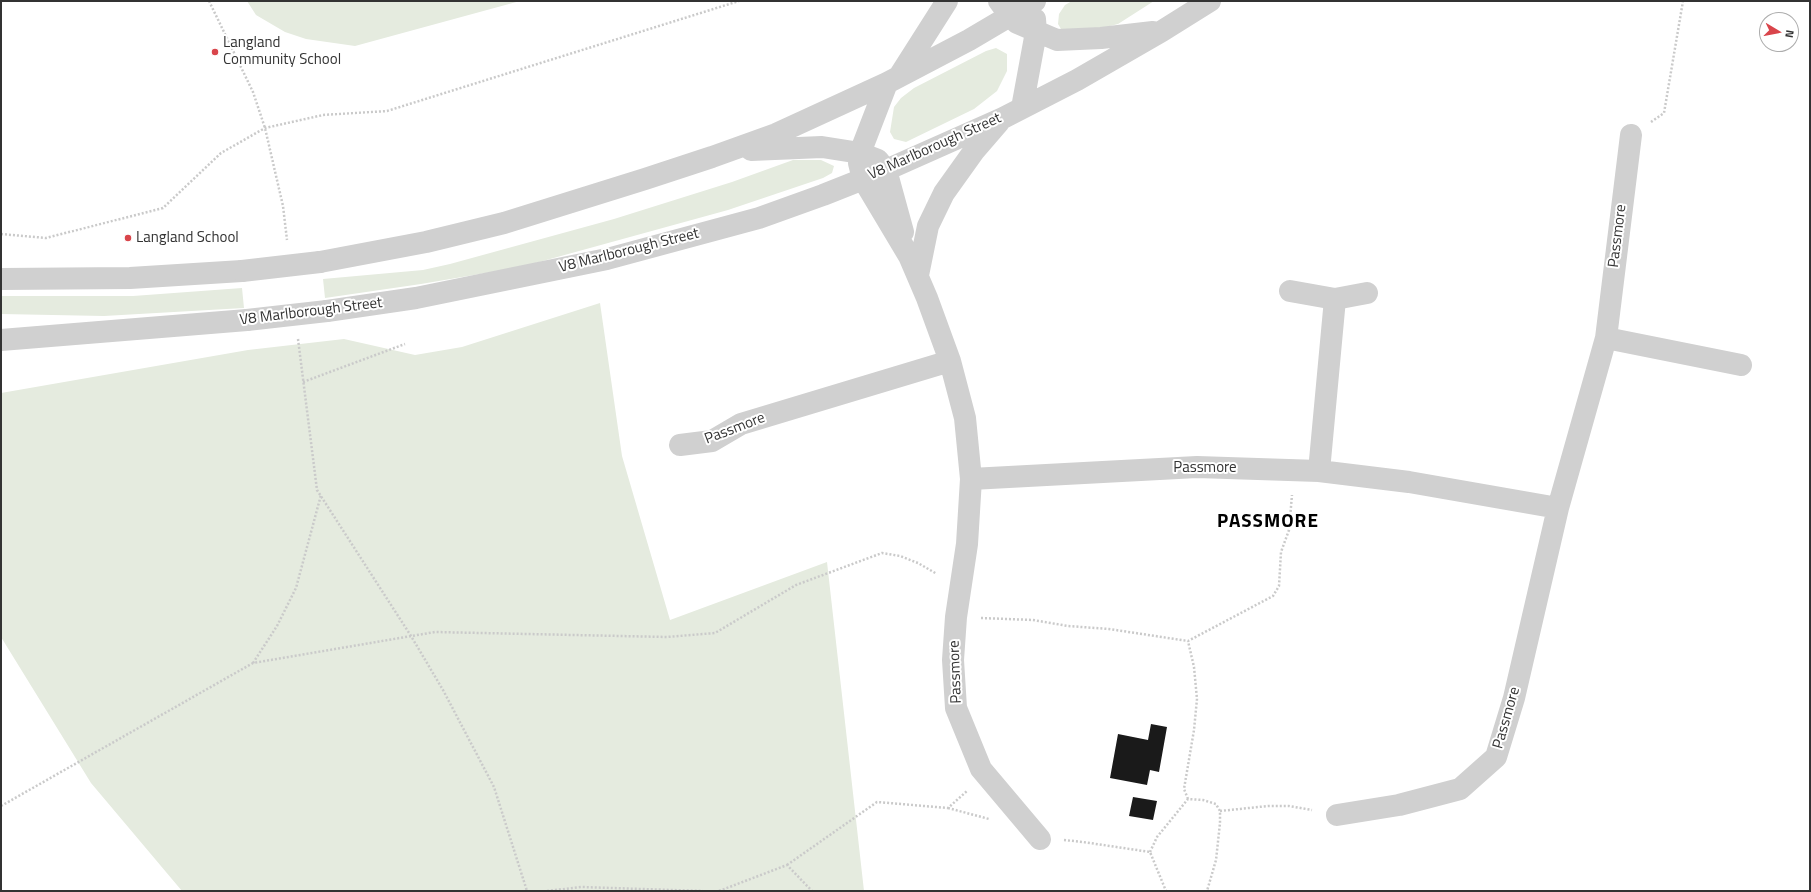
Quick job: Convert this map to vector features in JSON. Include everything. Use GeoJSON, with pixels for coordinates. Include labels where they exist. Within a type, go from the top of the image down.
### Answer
{"type":"FeatureCollection","features":[{"type":"Feature","properties":{"kind":"street"},"geometry":{"type":"LineString","coordinates":[[863,179],[859,164],[860,152],[892,80],[947,1]]}},
{"type":"Feature","properties":{"kind":"street","name":"V8 Marlborough Street"},"geometry":{"type":"LineString","coordinates":[[1,340],[247,320],[327,311],[416,298],[607,259],[759,218],[886,170],[1003,118],[1077,80],[1162,31],[1210,1]]}},
{"type":"Feature","properties":{"kind":"street"},"geometry":{"type":"LineString","coordinates":[[1,278],[130,278],[242,271],[320,262],[426,242],[504,223],[645,180],[776,134],[892,80],[969,40],[1004,8],[1032,2],[1036,32],[1022,108]]}},
{"type":"Feature","properties":{"kind":"street"},"geometry":{"type":"LineString","coordinates":[[1004,8],[1017,23],[1057,40],[1101,38],[1162,31]]}},
{"type":"Feature","properties":{"kind":"street"},"geometry":{"type":"LineString","coordinates":[[913,266],[928,226],[944,193],[974,151],[1003,118]]}},
{"type":"Feature","properties":{"kind":"street","name":"Passmore"},"geometry":{"type":"LineString","coordinates":[[1337,815],[1399,805],[1460,789],[1496,757],[1514,698],[1558,508],[1606,338],[1631,135]]}},
{"type":"Feature","properties":{"kind":"street"},"geometry":{"type":"LineString","coordinates":[[729,151],[822,147],[860,152],[878,160],[886,170]]}},
{"type":"Feature","properties":{"kind":"street","name":"Passmore"},"geometry":{"type":"LineString","coordinates":[[886,170],[913,266],[950,361],[966,418],[971,479],[967,544],[956,617],[953,660],[956,708],[981,768],[1040,839]]}},
{"type":"Feature","properties":{"kind":"street","name":"Passmore"},"geometry":{"type":"LineString","coordinates":[[863,179],[913,266]]}},
{"type":"Feature","properties":{"kind":"street"},"geometry":{"type":"LineString","coordinates":[[1290,291],[1335,299],[1367,293]]}},
{"type":"Feature","properties":{"kind":"street"},"geometry":{"type":"LineString","coordinates":[[1319,471],[1335,299]]}},
{"type":"Feature","properties":{"kind":"street"},"geometry":{"type":"LineString","coordinates":[[1606,338],[1742,365]]}},
{"type":"Feature","properties":{"kind":"street","name":"Passmore"},"geometry":{"type":"LineString","coordinates":[[680,445],[712,441],[741,424],[950,361]]}},
{"type":"Feature","properties":{"kind":"street","name":"Passmore"},"geometry":{"type":"LineString","coordinates":[[971,479],[1198,467],[1319,471],[1409,482],[1558,508]]}},
{"type":"Feature","properties":{"kind":"path"},"geometry":{"type":"LineString","coordinates":[[209,1],[253,92],[265,128],[283,206],[287,245]]}},
{"type":"Feature","properties":{"kind":"path"},"geometry":{"type":"LineString","coordinates":[[1,234],[46,238],[163,208],[221,153],[265,128],[323,115],[387,111],[740,1]]}},
{"type":"Feature","properties":{"kind":"path"},"geometry":{"type":"LineString","coordinates":[[1631,135],[1664,113],[1683,1]]}},
{"type":"Feature","properties":{"kind":"path"},"geometry":{"type":"LineString","coordinates":[[297,332],[317,490],[411,636],[443,690],[494,787],[527,891]]}},
{"type":"Feature","properties":{"kind":"path"},"geometry":{"type":"LineString","coordinates":[[303,382],[405,344]]}},
{"type":"Feature","properties":{"kind":"path"},"geometry":{"type":"LineString","coordinates":[[956,617],[1033,620],[1068,626],[1109,629],[1188,641],[1273,596],[1279,586],[1281,552],[1289,530],[1294,470]]}},
{"type":"Feature","properties":{"kind":"path"},"geometry":{"type":"LineString","coordinates":[[253,663],[277,626],[296,588],[321,495]]}},
{"type":"Feature","properties":{"kind":"path"},"geometry":{"type":"LineString","coordinates":[[1,806],[253,663],[435,632],[668,637],[715,632],[796,585],[882,553],[900,556],[918,563],[960,587]]}},
{"type":"Feature","properties":{"kind":"path"},"geometry":{"type":"LineString","coordinates":[[1188,641],[1194,666],[1197,699],[1194,730],[1184,789],[1188,799]]}},
{"type":"Feature","properties":{"kind":"path"},"geometry":{"type":"LineString","coordinates":[[720,891],[786,865],[877,802],[948,808],[966,793],[981,768]]}},
{"type":"Feature","properties":{"kind":"path"},"geometry":{"type":"LineString","coordinates":[[1188,799],[1203,800],[1216,804],[1220,811],[1216,860],[1207,891]]}},
{"type":"Feature","properties":{"kind":"path"},"geometry":{"type":"LineString","coordinates":[[1166,891],[1150,852],[1157,837],[1188,799]]}},
{"type":"Feature","properties":{"kind":"path"},"geometry":{"type":"LineString","coordinates":[[1220,811],[1250,807],[1289,806],[1337,815]]}},
{"type":"Feature","properties":{"kind":"path"},"geometry":{"type":"LineString","coordinates":[[1083,842],[1150,852]]}},
{"type":"Feature","properties":{"kind":"path"},"geometry":{"type":"LineString","coordinates":[[786,865],[812,891]]}},
{"type":"Feature","properties":{"kind":"path"},"geometry":{"type":"LineString","coordinates":[[547,891],[581,887],[703,891]]}},
{"type":"Feature","properties":{"kind":"shaded area"},"geometry":{"type":"Polygon","coordinates":[[[247,1],[520,1],[355,46],[306,39],[285,32],[256,15],[247,1]]]}},
{"type":"Feature","properties":{"kind":"shaded area"},"geometry":{"type":"Polygon","coordinates":[[[1072,1],[1154,1],[1118,24],[1072,32],[1061,29],[1058,24],[1059,14],[1065,5],[1072,1]]]}},
{"type":"Feature","properties":{"kind":"shaded area"},"geometry":{"type":"Polygon","coordinates":[[[996,48],[1007,54],[1007,71],[997,91],[974,109],[906,142],[894,139],[890,132],[894,107],[901,98],[914,88],[986,51],[996,48]]]}},
{"type":"Feature","properties":{"kind":"shaded area"},"geometry":{"type":"Polygon","coordinates":[[[793,160],[821,160],[834,166],[832,173],[823,178],[728,210],[521,267],[325,298],[323,279],[423,270],[450,264],[614,219],[732,182],[793,160]]]}},
{"type":"Feature","properties":{"kind":"shaded area"},"geometry":{"type":"Polygon","coordinates":[[[242,288],[244,308],[104,316],[1,314],[1,296],[133,296],[242,288]]]}},
{"type":"Feature","properties":{"kind":"shaded area"},"geometry":{"type":"Polygon","coordinates":[[[600,303],[622,456],[670,620],[827,562],[864,891],[182,891],[91,783],[1,637],[1,393],[248,350],[344,339],[415,355],[462,347],[600,303]]]}},
{"type":"Feature","properties":{"kind":"building"},"geometry":{"type":"Polygon","coordinates":[[[1151,724],[1167,727],[1159,772],[1150,770],[1147,785],[1110,778],[1118,734],[1148,740],[1151,724]]]}},
{"type":"Feature","properties":{"kind":"building"},"geometry":{"type":"Polygon","coordinates":[[[1133,797],[1157,801],[1153,820],[1129,816],[1133,797]]]}},
{"type":"Feature","properties":{"kind":"place","name":"Langland Community School"},"geometry":{"type":"Point","coordinates":[215,52]}},
{"type":"Feature","properties":{"kind":"place","name":"Langland School"},"geometry":{"type":"Point","coordinates":[128,238]}},
{"type":"Feature","properties":{"kind":"district","name":"PASSMORE"},"geometry":{"type":"Point","coordinates":[1268,522]}}]}
